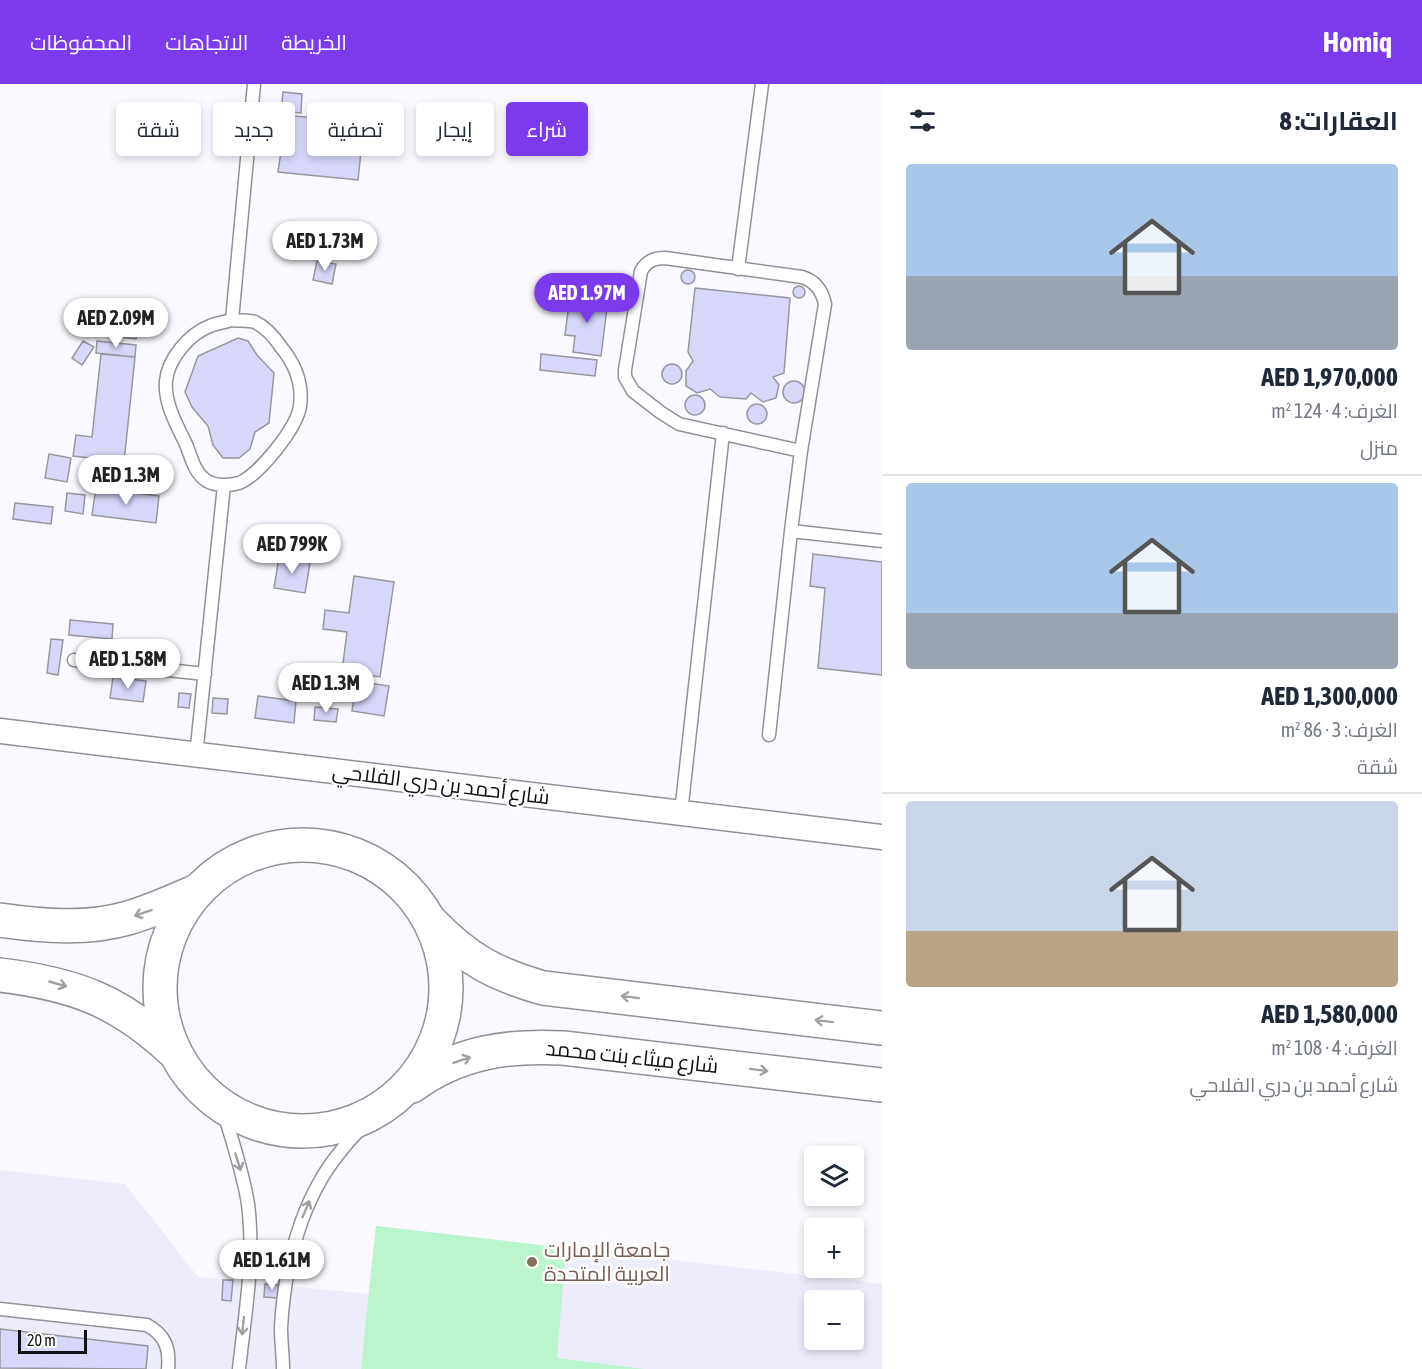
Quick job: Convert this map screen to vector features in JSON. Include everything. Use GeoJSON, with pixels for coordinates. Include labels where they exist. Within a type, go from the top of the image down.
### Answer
{"type":"FeatureCollection","features":[{"type":"Feature","properties":{"kind":"main road"},"geometry":{"type":"LineString","coordinates":[[297,844],[320,845],[352,854],[383,869],[416,899],[428,918],[439,941],[445,966],[447,990],[444,1015],[438,1039],[427,1062],[412,1082],[386,1105],[345,1125],[311,1131],[265,1126],[243,1118],[222,1106],[189,1074],[177,1055],[166,1032],[161,1008],[162,957],[170,933],[182,911],[197,891],[223,869],[253,854],[274,847],[297,844]]}},
{"type":"Feature","properties":{"kind":"main road"},"geometry":{"type":"LineString","coordinates":[[0,921],[52,926],[89,925],[126,919],[197,891]]}},
{"type":"Feature","properties":{"kind":"main road"},"geometry":{"type":"LineString","coordinates":[[428,918],[452,943],[479,963],[510,978],[543,987],[882,1028]]}},
{"type":"Feature","properties":{"kind":"main road"},"geometry":{"type":"LineString","coordinates":[[0,975],[48,981],[85,992],[119,1008],[150,1029],[177,1055]]}},
{"type":"Feature","properties":{"kind":"main road","name":"شارع ميثاء بنت محمد"},"geometry":{"type":"LineString","coordinates":[[386,1105],[423,1078],[456,1062],[490,1051],[527,1046],[563,1048],[882,1085]]}},
{"type":"Feature","properties":{"kind":"street","name":"شارع أحمد بن دري الفلاحي"},"geometry":{"type":"LineString","coordinates":[[0,731],[882,837]]}},
{"type":"Feature","properties":{"kind":"lane"},"geometry":{"type":"LineString","coordinates":[[232,321],[254,84]]}},
{"type":"Feature","properties":{"kind":"lane"},"geometry":{"type":"LineString","coordinates":[[738,269],[762,84]]}},
{"type":"Feature","properties":{"kind":"lane"},"geometry":{"type":"LineString","coordinates":[[769,735],[801,451],[825,304],[824,297],[815,284],[802,277],[665,258],[657,258],[645,264],[640,278],[625,370],[625,377],[633,391],[679,424],[801,451]]}},
{"type":"Feature","properties":{"kind":"lane"},"geometry":{"type":"LineString","coordinates":[[232,321],[254,322],[273,336],[288,355],[301,389],[300,408],[294,425],[284,440],[248,478],[237,484],[224,485],[207,480],[195,468],[168,402],[166,381],[174,358],[189,340],[209,326],[232,321]]}},
{"type":"Feature","properties":{"kind":"lane"},"geometry":{"type":"LineString","coordinates":[[681,813],[723,433]]}},
{"type":"Feature","properties":{"kind":"lane"},"geometry":{"type":"LineString","coordinates":[[196,756],[224,485]]}},
{"type":"Feature","properties":{"kind":"lane"},"geometry":{"type":"LineString","coordinates":[[791,531],[882,541]]}},
{"type":"Feature","properties":{"kind":"lane"},"geometry":{"type":"LineString","coordinates":[[74,660],[205,674]]}},
{"type":"Feature","properties":{"kind":"lane"},"geometry":{"type":"LineString","coordinates":[[283,1369],[282,1325],[291,1258],[304,1213],[339,1152],[386,1105]]}},
{"type":"Feature","properties":{"kind":"lane"},"geometry":{"type":"LineString","coordinates":[[222,1106],[242,1176],[250,1231],[249,1270],[238,1369]]}},
{"type":"Feature","properties":{"kind":"lane"},"geometry":{"type":"LineString","coordinates":[[0,1309],[147,1324],[157,1330],[164,1339],[168,1349],[168,1369]]}},
{"type":"Feature","properties":{"kind":"shaded area","name":"جامعة الإمارات العربية المتحدة"},"geometry":{"type":"Polygon","coordinates":[[[0,1170],[125,1184],[198,1277],[368,1294],[376,1226],[804,1275],[804,1278],[830,1278],[882,1284],[882,1369],[0,1369],[0,1170]]]}},
{"type":"Feature","properties":{"kind":"green space"},"geometry":{"type":"Polygon","coordinates":[[[376,1226],[566,1248],[557,1358],[644,1369],[361,1369],[376,1226]]]}},
{"type":"Feature","properties":{"kind":"building"},"geometry":{"type":"Polygon","coordinates":[[[283,92],[302,94],[301,113],[295,112],[295,102],[282,102],[283,92]]]}},
{"type":"Feature","properties":{"kind":"building"},"geometry":{"type":"Polygon","coordinates":[[[295,116],[307,117],[307,156],[361,156],[358,180],[278,172],[280,156],[295,156],[295,116]]]}},
{"type":"Feature","properties":{"kind":"building"},"geometry":{"type":"Polygon","coordinates":[[[317,261],[336,264],[332,284],[313,280],[317,261]]]}},
{"type":"Feature","properties":{"kind":"building"},"geometry":{"type":"Polygon","coordinates":[[[688,270],[693,272],[695,277],[693,282],[688,284],[683,282],[681,277],[683,272],[688,270]]]}},
{"type":"Feature","properties":{"kind":"building"},"geometry":{"type":"Polygon","coordinates":[[[801,286],[805,292],[801,298],[797,298],[793,290],[801,286]]]}},
{"type":"Feature","properties":{"kind":"building"},"geometry":{"type":"Polygon","coordinates":[[[695,288],[790,298],[784,373],[773,377],[779,385],[776,398],[763,402],[751,393],[746,399],[720,397],[710,389],[697,393],[686,386],[686,371],[693,361],[688,352],[695,288]]]}},
{"type":"Feature","properties":{"kind":"building"},"geometry":{"type":"Polygon","coordinates":[[[570,295],[608,300],[601,356],[573,352],[575,336],[565,335],[570,295]]]}},
{"type":"Feature","properties":{"kind":"building"},"geometry":{"type":"Polygon","coordinates":[[[105,312],[122,315],[120,325],[103,322],[105,312]]]}},
{"type":"Feature","properties":{"kind":"building"},"geometry":{"type":"Polygon","coordinates":[[[110,327],[137,329],[136,339],[110,336],[110,327]]]}},
{"type":"Feature","properties":{"kind":"building"},"geometry":{"type":"Polygon","coordinates":[[[238,338],[248,341],[257,355],[274,373],[269,423],[255,432],[250,449],[239,458],[223,458],[213,445],[208,426],[192,407],[185,392],[198,356],[238,338]]]}},
{"type":"Feature","properties":{"kind":"building"},"geometry":{"type":"Polygon","coordinates":[[[83,341],[94,347],[82,365],[72,358],[83,341]]]}},
{"type":"Feature","properties":{"kind":"building"},"geometry":{"type":"Polygon","coordinates":[[[97,341],[136,345],[135,357],[96,353],[97,341]]]}},
{"type":"Feature","properties":{"kind":"building"},"geometry":{"type":"Polygon","coordinates":[[[101,354],[135,357],[124,462],[73,456],[76,435],[92,437],[101,354]]]}},
{"type":"Feature","properties":{"kind":"building"},"geometry":{"type":"Polygon","coordinates":[[[541,354],[597,360],[595,376],[540,370],[541,354]]]}},
{"type":"Feature","properties":{"kind":"building"},"geometry":{"type":"Polygon","coordinates":[[[672,364],[679,367],[682,374],[679,381],[672,384],[665,381],[662,374],[665,367],[672,364]]]}},
{"type":"Feature","properties":{"kind":"building"},"geometry":{"type":"Polygon","coordinates":[[[790,381],[798,381],[805,388],[805,396],[798,403],[790,403],[783,396],[783,388],[790,381]]]}},
{"type":"Feature","properties":{"kind":"building"},"geometry":{"type":"Polygon","coordinates":[[[695,395],[702,398],[705,405],[702,412],[695,415],[688,412],[685,405],[688,398],[695,395]]]}},
{"type":"Feature","properties":{"kind":"building"},"geometry":{"type":"Polygon","coordinates":[[[753,404],[761,404],[767,410],[767,418],[761,424],[753,424],[747,418],[747,410],[753,404]]]}},
{"type":"Feature","properties":{"kind":"building"},"geometry":{"type":"Polygon","coordinates":[[[49,454],[71,458],[67,482],[45,478],[49,454]]]}},
{"type":"Feature","properties":{"kind":"building"},"geometry":{"type":"Polygon","coordinates":[[[96,488],[159,496],[156,523],[92,515],[96,488]]]}},
{"type":"Feature","properties":{"kind":"building"},"geometry":{"type":"Polygon","coordinates":[[[67,493],[85,495],[83,514],[65,511],[67,493]]]}},
{"type":"Feature","properties":{"kind":"building"},"geometry":{"type":"Polygon","coordinates":[[[15,503],[53,507],[51,524],[13,519],[15,503]]]}},
{"type":"Feature","properties":{"kind":"building"},"geometry":{"type":"Polygon","coordinates":[[[813,554],[882,562],[882,675],[818,668],[825,588],[810,586],[813,554]]]}},
{"type":"Feature","properties":{"kind":"building"},"geometry":{"type":"Polygon","coordinates":[[[279,557],[310,563],[305,593],[274,588],[279,557]]]}},
{"type":"Feature","properties":{"kind":"building"},"geometry":{"type":"Polygon","coordinates":[[[354,576],[394,582],[380,677],[342,671],[347,632],[323,629],[325,610],[349,613],[354,576]]]}},
{"type":"Feature","properties":{"kind":"building"},"geometry":{"type":"Polygon","coordinates":[[[70,620],[113,624],[112,639],[69,635],[70,620]]]}},
{"type":"Feature","properties":{"kind":"building"},"geometry":{"type":"Polygon","coordinates":[[[51,639],[63,640],[58,675],[47,673],[51,639]]]}},
{"type":"Feature","properties":{"kind":"building"},"geometry":{"type":"Polygon","coordinates":[[[113,677],[146,681],[143,702],[110,698],[113,677]]]}},
{"type":"Feature","properties":{"kind":"building"},"geometry":{"type":"Polygon","coordinates":[[[357,681],[389,686],[384,716],[352,711],[357,681]]]}},
{"type":"Feature","properties":{"kind":"building"},"geometry":{"type":"Polygon","coordinates":[[[179,693],[191,694],[189,708],[178,707],[179,693]]]}},
{"type":"Feature","properties":{"kind":"building"},"geometry":{"type":"Polygon","coordinates":[[[258,696],[296,701],[294,723],[255,718],[258,696]]]}},
{"type":"Feature","properties":{"kind":"building"},"geometry":{"type":"Polygon","coordinates":[[[213,698],[228,699],[227,714],[212,713],[213,698]]]}},
{"type":"Feature","properties":{"kind":"building"},"geometry":{"type":"Polygon","coordinates":[[[315,707],[338,709],[336,722],[314,720],[315,707]]]}},
{"type":"Feature","properties":{"kind":"building"},"geometry":{"type":"Polygon","coordinates":[[[223,1280],[233,1280],[231,1301],[222,1300],[223,1280]]]}},
{"type":"Feature","properties":{"kind":"building"},"geometry":{"type":"Polygon","coordinates":[[[265,1284],[279,1285],[278,1298],[264,1297],[265,1284]]]}},
{"type":"Feature","properties":{"kind":"building"},"geometry":{"type":"Polygon","coordinates":[[[0,1329],[148,1346],[146,1369],[0,1368],[0,1329]]]}},
{"type":"Feature","properties":{"kind":"place","name":"جامعة الإمارات العربية المتحدة"},"geometry":{"type":"Point","coordinates":[532,1262]}}]}
